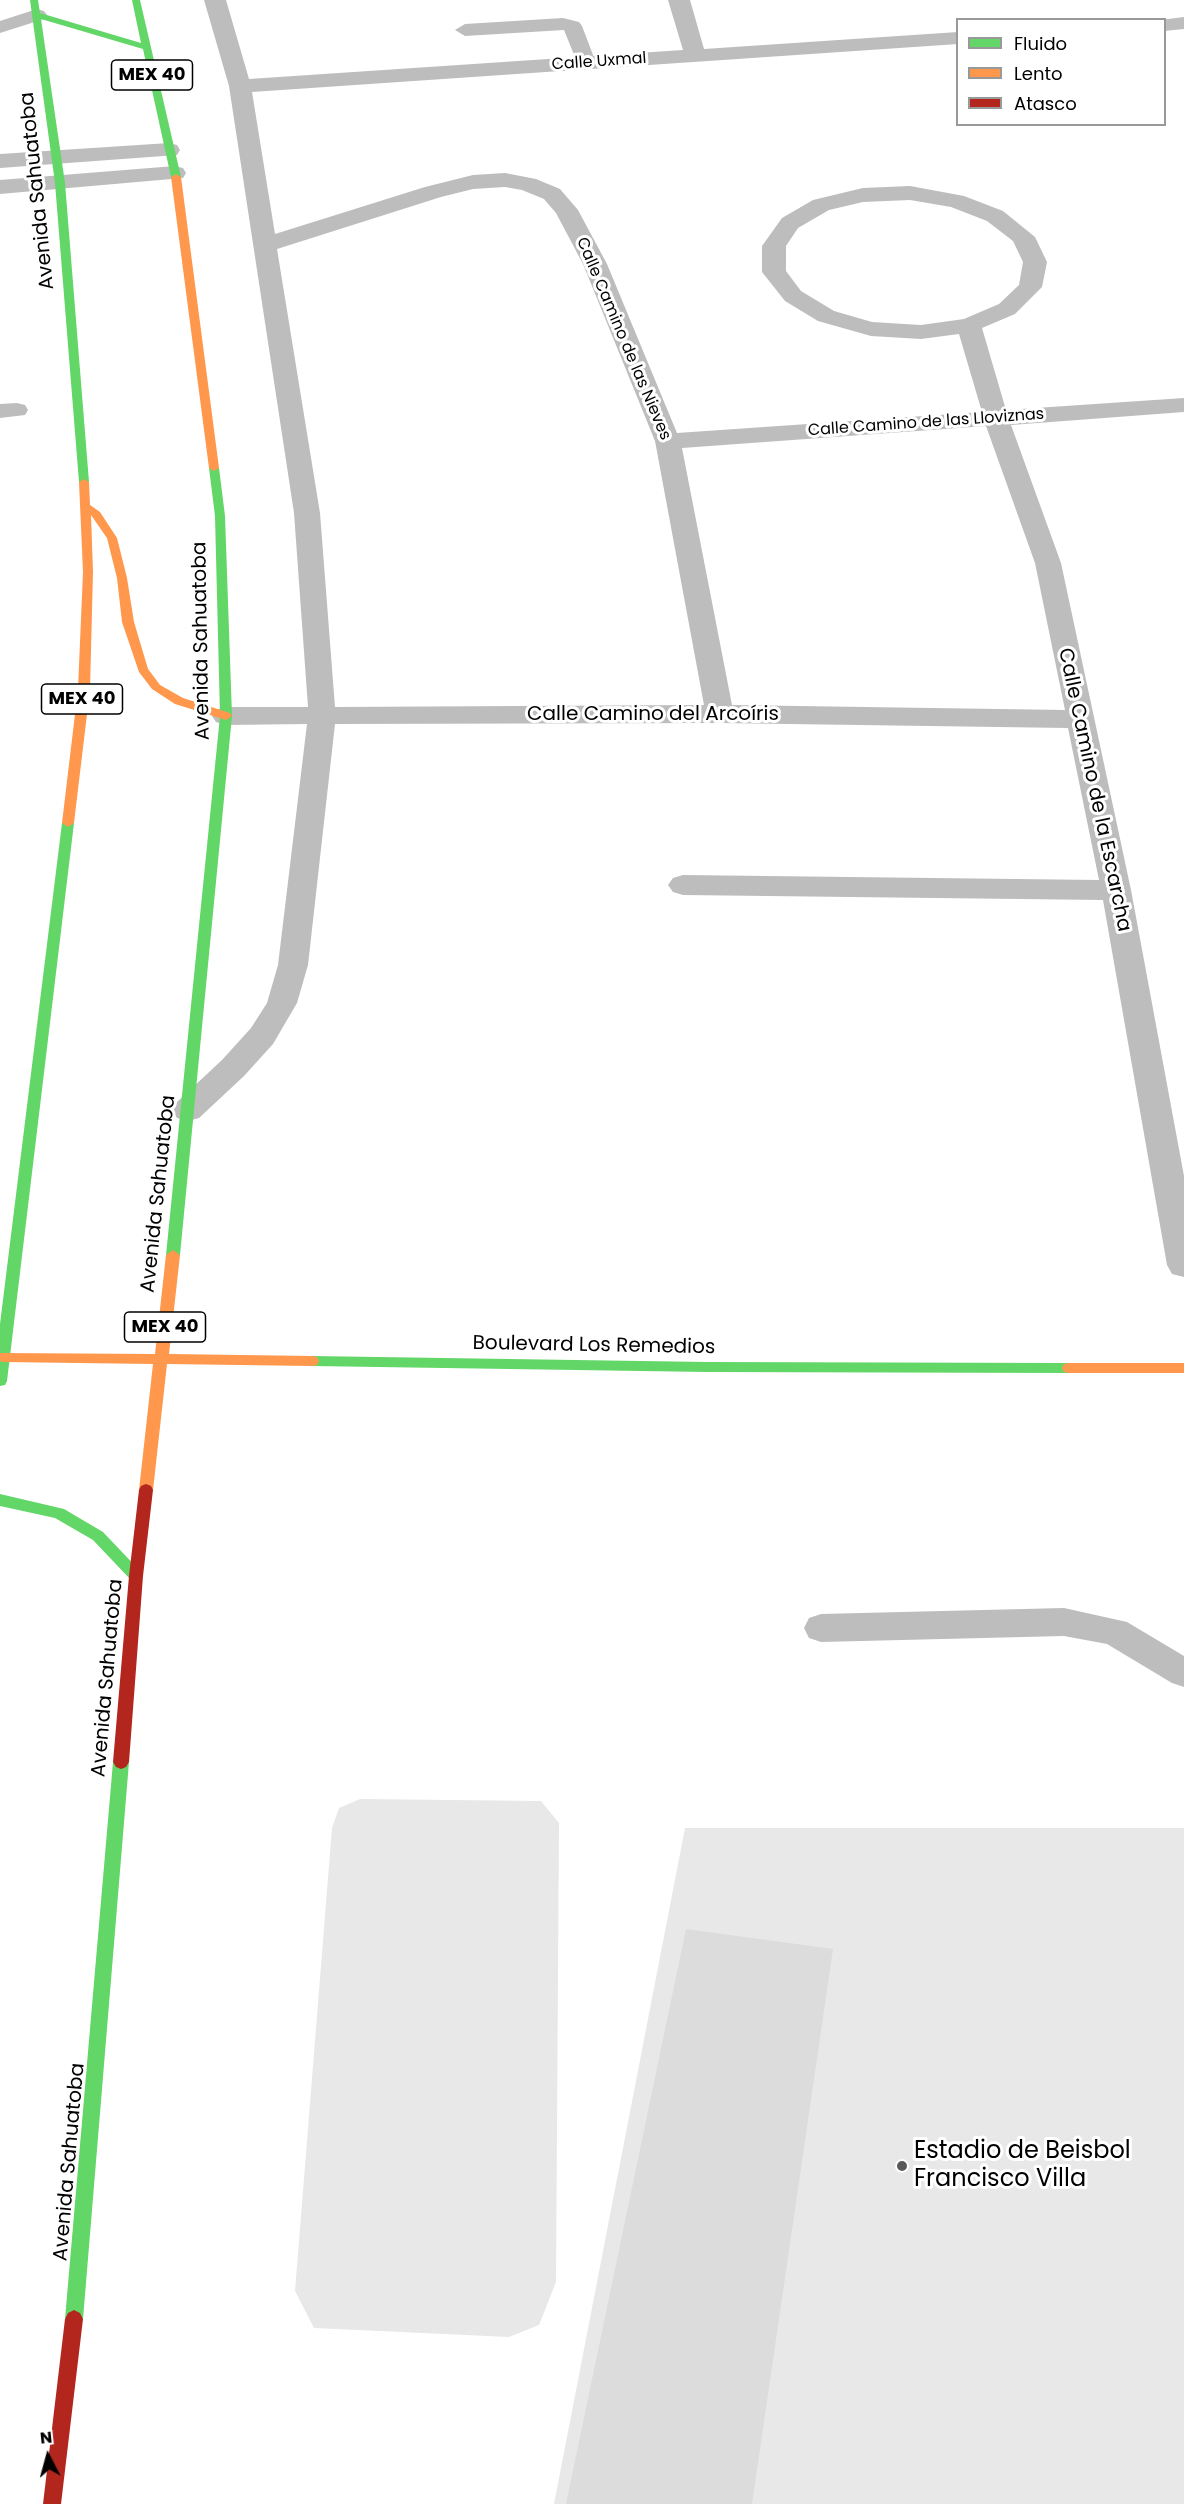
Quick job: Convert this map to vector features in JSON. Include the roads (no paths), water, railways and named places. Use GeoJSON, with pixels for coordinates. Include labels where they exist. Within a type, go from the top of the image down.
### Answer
{"type":"FeatureCollection","features":[{"type":"Feature","properties":{"kind":"main road","name":"Avenida Sahuatoba"},"geometry":{"type":"LineString","coordinates":[[52,2504],[81,2263],[136,1576],[162,1361],[226,716],[220,516],[175,173],[136,0]]}},
{"type":"Feature","properties":{"kind":"main road"},"geometry":{"type":"LineString","coordinates":[[36,8],[58,5]]}},
{"type":"Feature","properties":{"kind":"main road","name":"Avenida Sahuatoba"},"geometry":{"type":"LineString","coordinates":[[0,1381],[84,689],[88,572],[86,507],[60,183],[36,8]]}},
{"type":"Feature","properties":{"kind":"main road"},"geometry":{"type":"LineString","coordinates":[[36,8],[145,47]]}},
{"type":"Feature","properties":{"kind":"main road"},"geometry":{"type":"LineString","coordinates":[[86,507],[96,514],[112,538],[122,578],[128,622],[143,670],[156,687],[179,701],[226,716]]}},
{"type":"Feature","properties":{"kind":"main road","name":"Boulevard Los Remedios"},"geometry":{"type":"LineString","coordinates":[[3,1357],[707,1367],[1184,1368]]}},
{"type":"Feature","properties":{"kind":"main road"},"geometry":{"type":"LineString","coordinates":[[0,1500],[59,1513],[98,1536],[136,1576]]}},
{"type":"Feature","properties":{"kind":"street"},"geometry":{"type":"LineString","coordinates":[[188,1110],[262,1036],[282,1003],[293,965],[322,714],[307,513],[240,86],[215,0]]}},
{"type":"Feature","properties":{"kind":"street"},"geometry":{"type":"LineString","coordinates":[[679,0],[695,56]]}},
{"type":"Feature","properties":{"kind":"street"},"geometry":{"type":"LineString","coordinates":[[1166,25],[1184,23]]}},
{"type":"Feature","properties":{"kind":"street","name":"Calle Uxmal"},"geometry":{"type":"LineString","coordinates":[[240,86],[956,38]]}},
{"type":"Feature","properties":{"kind":"street"},"geometry":{"type":"LineString","coordinates":[[0,161],[169,150]]}},
{"type":"Feature","properties":{"kind":"street"},"geometry":{"type":"LineString","coordinates":[[0,187],[175,173]]}},
{"type":"Feature","properties":{"kind":"street","name":"Calle Camino de las Nieves"},"geometry":{"type":"LineString","coordinates":[[265,245],[433,192],[473,182],[505,180],[528,184],[552,194],[566,210],[595,264],[668,441],[720,714]]}},
{"type":"Feature","properties":{"kind":"street"},"geometry":{"type":"LineString","coordinates":[[910,194],[956,201],[995,216],[1023,237],[1035,262],[1030,287],[1007,309],[969,325],[921,332],[872,329],[826,316],[793,296],[774,272],[774,246],[790,223],[800,217],[821,206],[863,195],[910,194]]}},
{"type":"Feature","properties":{"kind":"street","name":"Calle Camino de la Escarcha"},"geometry":{"type":"LineString","coordinates":[[969,325],[996,417],[1048,563],[1116,890],[1184,1265]]}},
{"type":"Feature","properties":{"kind":"street","name":"Calle Camino de las Lloviznas"},"geometry":{"type":"LineString","coordinates":[[668,441],[1184,405]]}},
{"type":"Feature","properties":{"kind":"street","name":"Calle Camino del Arcoíris"},"geometry":{"type":"LineString","coordinates":[[226,716],[720,714],[1080,719]]}},
{"type":"Feature","properties":{"kind":"street"},"geometry":{"type":"LineString","coordinates":[[683,885],[1116,890]]}},
{"type":"Feature","properties":{"kind":"lane"},"geometry":{"type":"LineString","coordinates":[[0,9],[36,8]]}},
{"type":"Feature","properties":{"kind":"lane"},"geometry":{"type":"LineString","coordinates":[[0,27],[36,8]]}},
{"type":"Feature","properties":{"kind":"lane"},"geometry":{"type":"LineString","coordinates":[[465,30],[563,24],[572,26],[586,63]]}},
{"type":"Feature","properties":{"kind":"lane"},"geometry":{"type":"LineString","coordinates":[[820,1628],[1064,1622],[1115,1632],[1184,1673]]}},
{"type":"Feature","properties":{"kind":"place","name":"Estadio de Beisbol Francisco Villa"},"geometry":{"type":"Point","coordinates":[902,2166]}}]}
